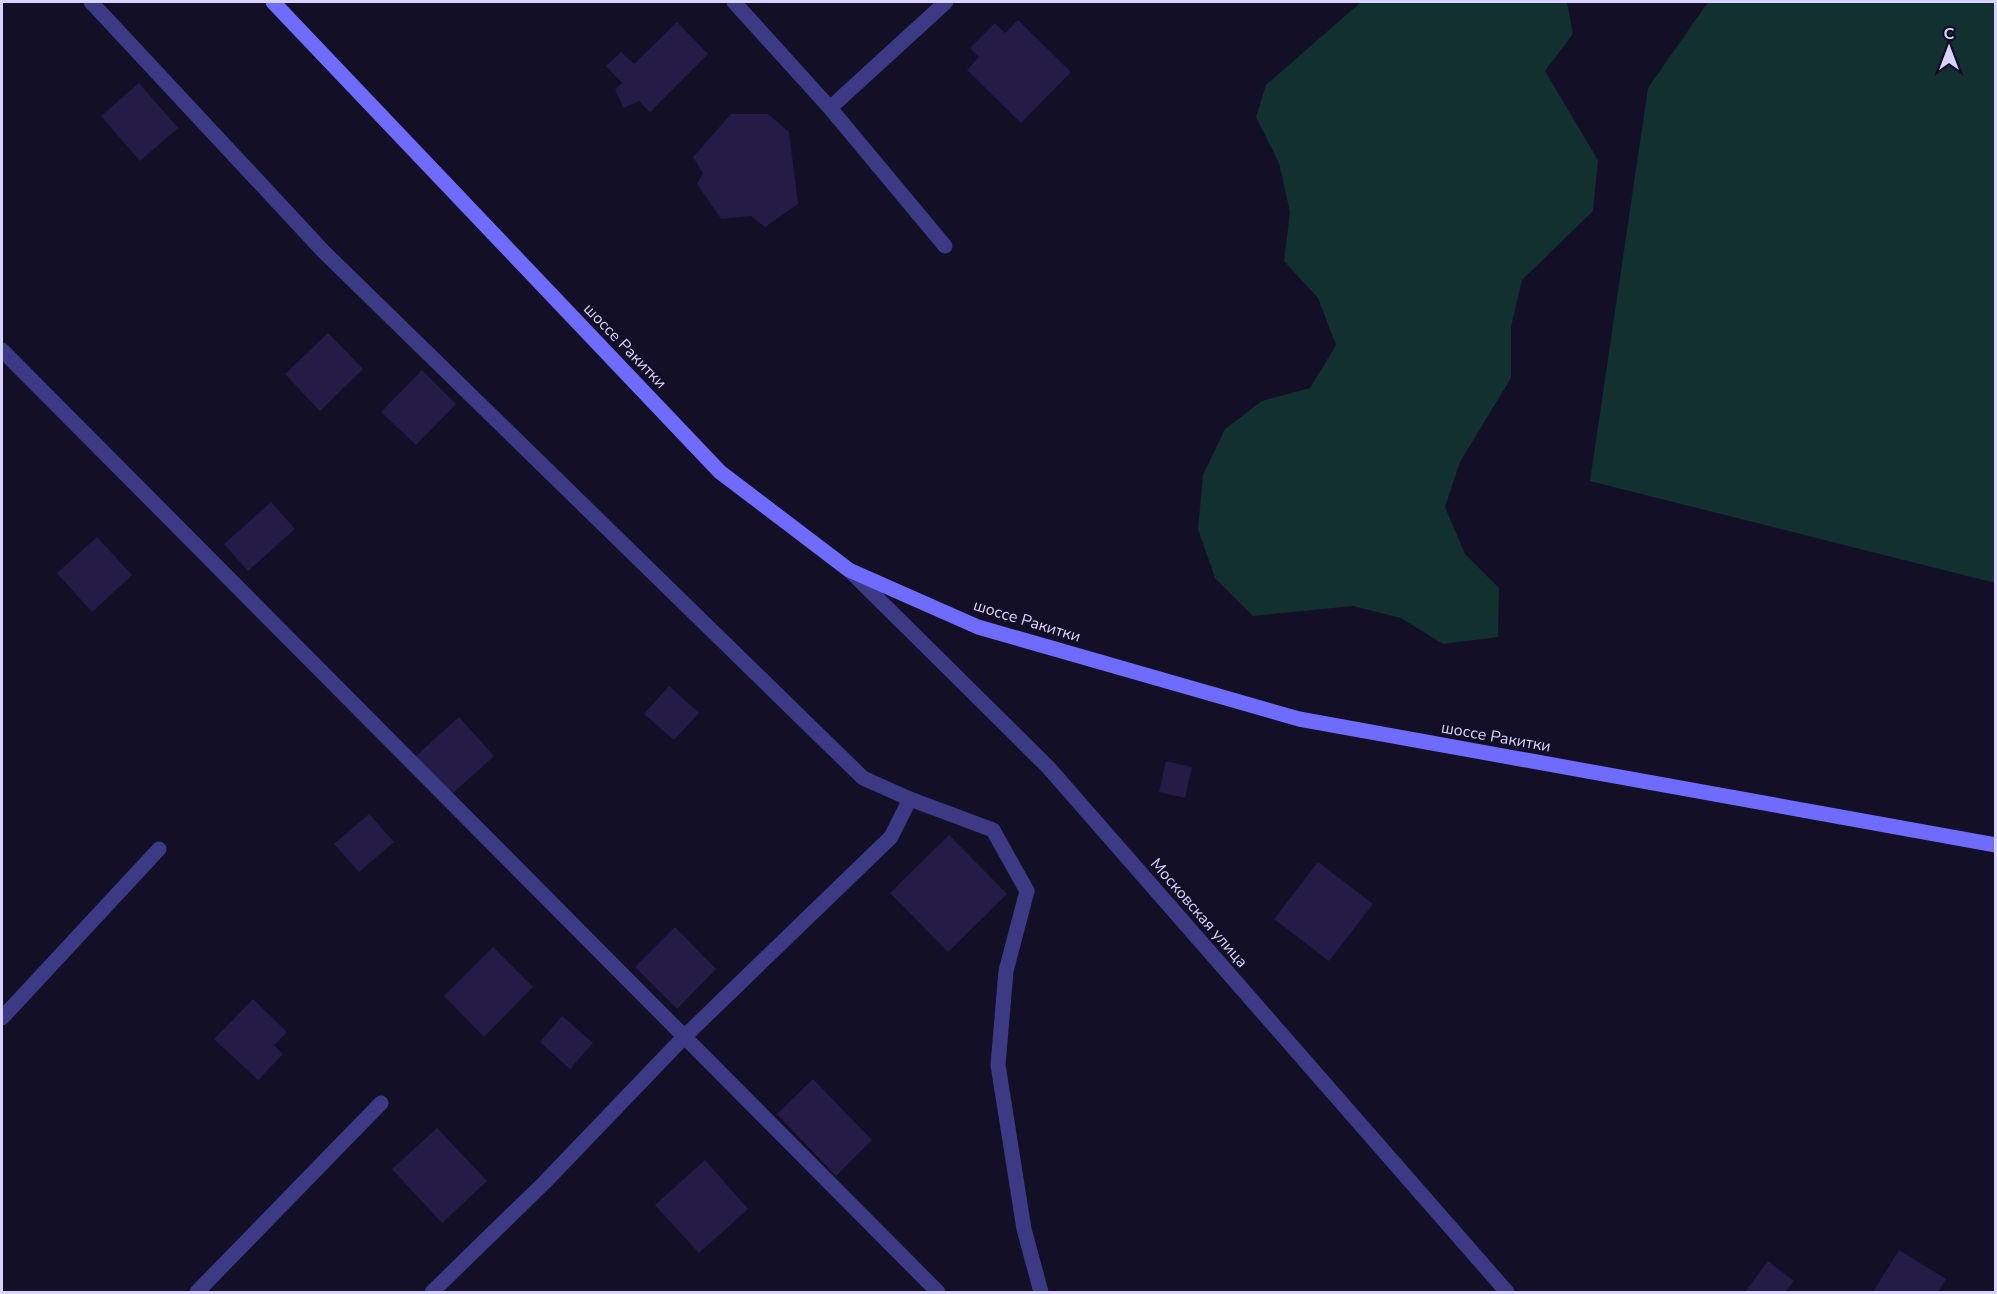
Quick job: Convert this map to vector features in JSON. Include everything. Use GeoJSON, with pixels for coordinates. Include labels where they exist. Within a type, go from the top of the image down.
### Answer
{"type":"FeatureCollection","features":[{"type":"Feature","properties":{"kind":"main road","name":"шоссе Ракитки"},"geometry":{"type":"LineString","coordinates":[[273,2],[720,472],[849,570],[978,627],[1299,719],[1995,845]]}},
{"type":"Feature","properties":{"kind":"street"},"geometry":{"type":"LineString","coordinates":[[91,2],[325,253],[863,778],[910,799],[993,830],[1027,891],[1006,971],[998,1065],[1024,1229],[1041,1293]]}},
{"type":"Feature","properties":{"kind":"street"},"geometry":{"type":"LineString","coordinates":[[734,2],[830,108],[945,246]]}},
{"type":"Feature","properties":{"kind":"street"},"geometry":{"type":"LineString","coordinates":[[830,108],[946,2]]}},
{"type":"Feature","properties":{"kind":"street"},"geometry":{"type":"LineString","coordinates":[[2,350],[938,1293]]}},
{"type":"Feature","properties":{"kind":"street","name":"Московская улица"},"geometry":{"type":"LineString","coordinates":[[849,570],[1048,767],[1507,1293]]}},
{"type":"Feature","properties":{"kind":"street"},"geometry":{"type":"LineString","coordinates":[[432,1293],[544,1183],[684,1037],[891,837],[910,799]]}},
{"type":"Feature","properties":{"kind":"street"},"geometry":{"type":"LineString","coordinates":[[2,1018],[159,849]]}},
{"type":"Feature","properties":{"kind":"street"},"geometry":{"type":"LineString","coordinates":[[197,1293],[381,1103]]}},
{"type":"Feature","properties":{"kind":"green space"},"geometry":{"type":"Polygon","coordinates":[[[1361,2],[1567,2],[1573,34],[1545,71],[1598,160],[1593,211],[1522,280],[1511,327],[1511,378],[1460,462],[1445,507],[1465,554],[1499,588],[1498,637],[1443,644],[1401,618],[1353,606],[1253,616],[1215,578],[1198,529],[1203,475],[1225,429],[1262,401],[1310,388],[1336,345],[1318,298],[1284,261],[1290,212],[1279,163],[1256,117],[1266,85],[1361,2]]]}},
{"type":"Feature","properties":{"kind":"green space"},"geometry":{"type":"Polygon","coordinates":[[[1708,2],[1995,2],[1995,583],[1590,481],[1648,88],[1708,2]]]}},
{"type":"Feature","properties":{"kind":"building"},"geometry":{"type":"Polygon","coordinates":[[[1018,20],[1071,72],[1021,123],[967,70],[979,57],[970,48],[995,23],[1005,33],[1018,20]]]}},
{"type":"Feature","properties":{"kind":"building"},"geometry":{"type":"Polygon","coordinates":[[[677,22],[708,54],[650,112],[639,101],[624,108],[615,90],[622,83],[606,66],[621,52],[634,64],[677,22]]]}},
{"type":"Feature","properties":{"kind":"building"},"geometry":{"type":"Polygon","coordinates":[[[139,83],[178,128],[140,161],[101,116],[139,83]]]}},
{"type":"Feature","properties":{"kind":"building"},"geometry":{"type":"Polygon","coordinates":[[[731,114],[768,114],[789,132],[798,204],[765,227],[751,216],[721,219],[697,184],[703,173],[693,157],[731,114]]]}},
{"type":"Feature","properties":{"kind":"building"},"geometry":{"type":"Polygon","coordinates":[[[328,333],[363,369],[320,411],[285,374],[328,333]]]}},
{"type":"Feature","properties":{"kind":"building"},"geometry":{"type":"Polygon","coordinates":[[[422,370],[456,404],[416,445],[381,412],[422,370]]]}},
{"type":"Feature","properties":{"kind":"building"},"geometry":{"type":"Polygon","coordinates":[[[271,502],[295,529],[248,571],[224,544],[271,502]]]}},
{"type":"Feature","properties":{"kind":"building"},"geometry":{"type":"Polygon","coordinates":[[[97,537],[132,575],[92,612],[57,573],[97,537]]]}},
{"type":"Feature","properties":{"kind":"building"},"geometry":{"type":"Polygon","coordinates":[[[669,686],[699,713],[674,740],[644,714],[669,686]]]}},
{"type":"Feature","properties":{"kind":"building"},"geometry":{"type":"Polygon","coordinates":[[[459,717],[494,756],[451,795],[416,756],[459,717]]]}},
{"type":"Feature","properties":{"kind":"building"},"geometry":{"type":"Polygon","coordinates":[[[1166,761],[1192,767],[1185,798],[1159,792],[1166,761]]]}},
{"type":"Feature","properties":{"kind":"building"},"geometry":{"type":"Polygon","coordinates":[[[369,814],[394,842],[359,872],[334,844],[369,814]]]}},
{"type":"Feature","properties":{"kind":"building"},"geometry":{"type":"Polygon","coordinates":[[[949,835],[1007,894],[948,952],[890,893],[949,835]]]}},
{"type":"Feature","properties":{"kind":"building"},"geometry":{"type":"Polygon","coordinates":[[[1318,862],[1373,904],[1329,961],[1274,919],[1318,862]]]}},
{"type":"Feature","properties":{"kind":"building"},"geometry":{"type":"Polygon","coordinates":[[[675,927],[716,969],[677,1009],[635,967],[675,927]]]}},
{"type":"Feature","properties":{"kind":"building"},"geometry":{"type":"Polygon","coordinates":[[[493,947],[533,987],[484,1037],[444,996],[493,947]]]}},
{"type":"Feature","properties":{"kind":"building"},"geometry":{"type":"Polygon","coordinates":[[[253,999],[287,1032],[274,1045],[283,1054],[258,1080],[214,1039],[253,999]]]}},
{"type":"Feature","properties":{"kind":"building"},"geometry":{"type":"Polygon","coordinates":[[[562,1016],[593,1043],[570,1069],[540,1042],[562,1016]]]}},
{"type":"Feature","properties":{"kind":"building"},"geometry":{"type":"Polygon","coordinates":[[[813,1079],[872,1140],[836,1176],[777,1114],[813,1079]]]}},
{"type":"Feature","properties":{"kind":"building"},"geometry":{"type":"Polygon","coordinates":[[[437,1128],[487,1181],[442,1223],[392,1169],[437,1128]]]}},
{"type":"Feature","properties":{"kind":"building"},"geometry":{"type":"Polygon","coordinates":[[[705,1160],[748,1209],[699,1253],[655,1205],[705,1160]]]}},
{"type":"Feature","properties":{"kind":"building"},"geometry":{"type":"Polygon","coordinates":[[[1899,1250],[1946,1279],[1938,1292],[1873,1292],[1899,1250]]]}},
{"type":"Feature","properties":{"kind":"building"},"geometry":{"type":"Polygon","coordinates":[[[1768,1261],[1794,1281],[1785,1292],[1745,1292],[1768,1261]]]}}]}
